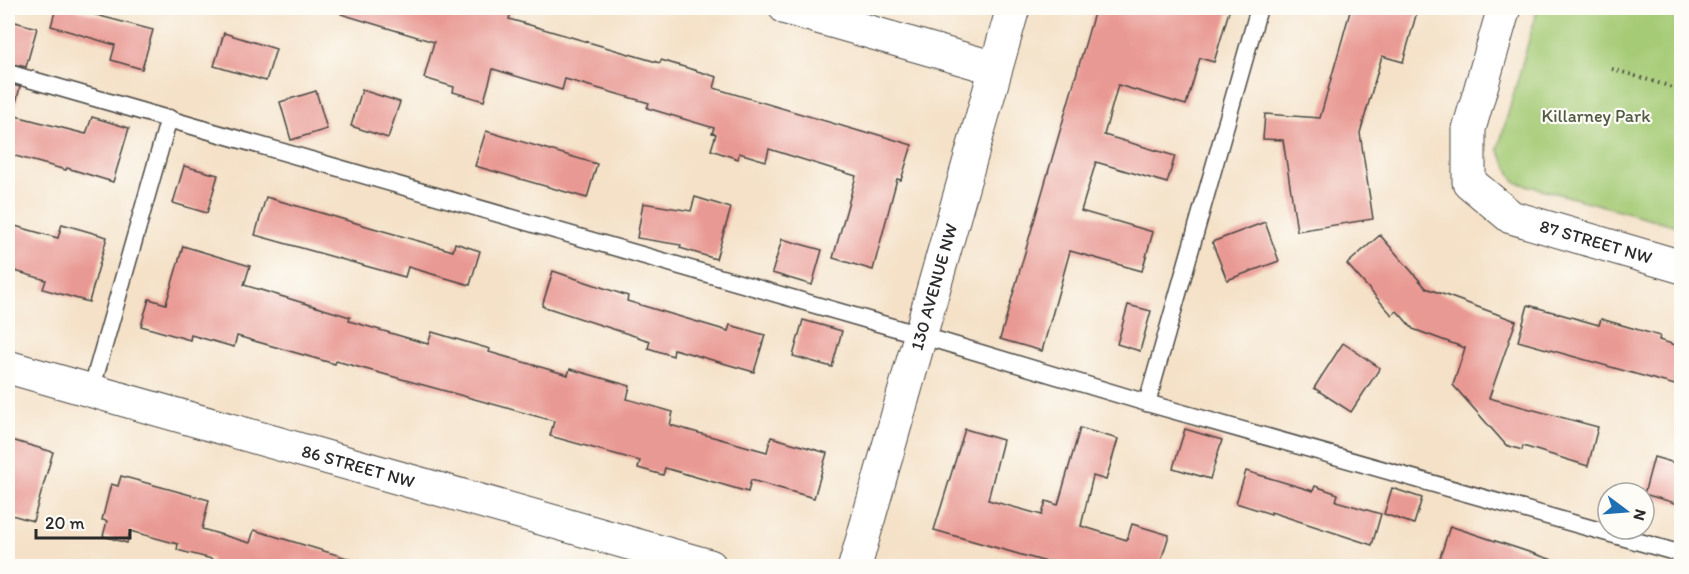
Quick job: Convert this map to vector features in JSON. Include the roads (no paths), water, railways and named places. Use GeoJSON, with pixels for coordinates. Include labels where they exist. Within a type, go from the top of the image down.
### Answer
{"type":"FeatureCollection","features":[{"type":"Feature","properties":{"kind":"street"},"geometry":{"type":"LineString","coordinates":[[786,8],[995,68]]}},
{"type":"Feature","properties":{"kind":"street","name":"130 AVENUE NW"},"geometry":{"type":"LineString","coordinates":[[855,567],[1013,8]]}},
{"type":"Feature","properties":{"kind":"street","name":"87 STREET NW"},"geometry":{"type":"LineString","coordinates":[[1504,8],[1469,129],[1469,182],[1511,218],[1682,267]]}},
{"type":"Feature","properties":{"kind":"street","name":"86 STREET NW"},"geometry":{"type":"LineString","coordinates":[[8,367],[710,567]]}},
{"type":"Feature","properties":{"kind":"lane"},"geometry":{"type":"LineString","coordinates":[[1147,403],[1259,8]]}},
{"type":"Feature","properties":{"kind":"lane"},"geometry":{"type":"LineString","coordinates":[[8,73],[920,335],[1147,403],[1682,554]]}},
{"type":"Feature","properties":{"kind":"lane"},"geometry":{"type":"LineString","coordinates":[[91,391],[169,118]]}},
{"type":"Feature","properties":{"kind":"park label","name":"Killarney Park"},"geometry":{"type":"Point","coordinates":[1596,116]}}]}
